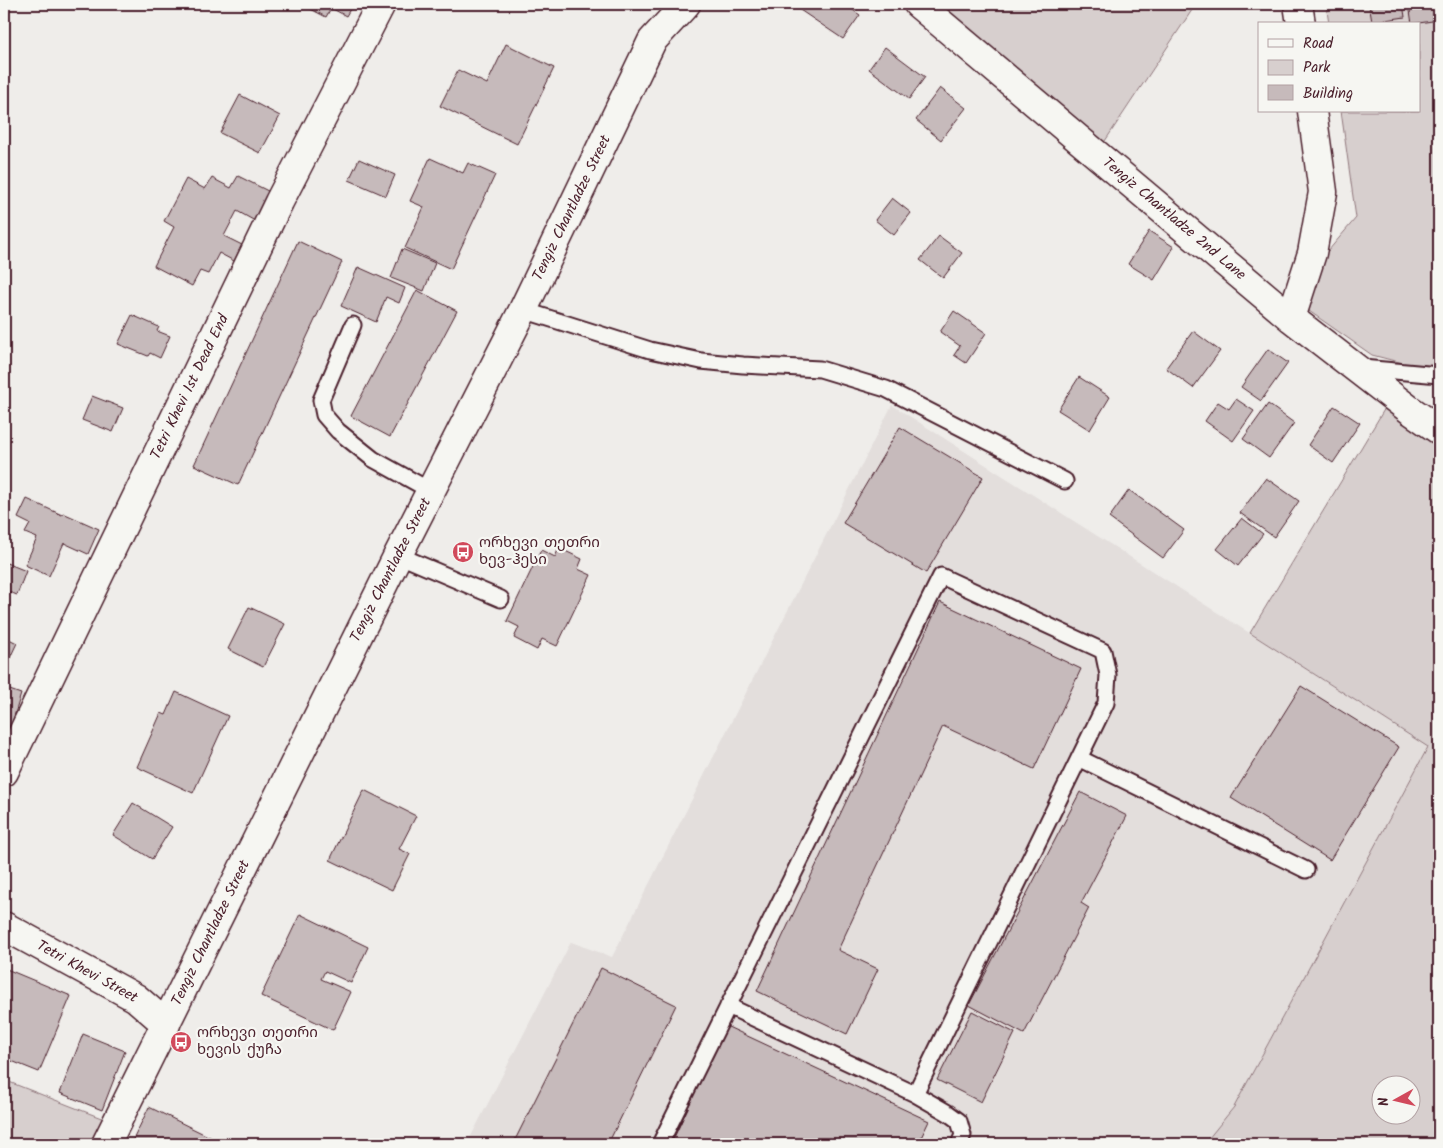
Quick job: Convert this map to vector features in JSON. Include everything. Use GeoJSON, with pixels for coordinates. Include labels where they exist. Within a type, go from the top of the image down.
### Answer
{"type":"FeatureCollection","features":[{"type":"Feature","properties":{"kind":"street","name":"Tetri Khevi 1st Dead End"},"geometry":{"type":"LineString","coordinates":[[4,772],[279,202],[381,4]]}},
{"type":"Feature","properties":{"kind":"street","name":"Tengiz Chantladze Street"},"geometry":{"type":"LineString","coordinates":[[106,1144],[398,555],[523,310],[652,41],[686,4]]}},
{"type":"Feature","properties":{"kind":"street","name":"Tengiz Chantladze 2nd Lane"},"geometry":{"type":"LineString","coordinates":[[918,4],[1291,318],[1437,429]]}},
{"type":"Feature","properties":{"kind":"street"},"geometry":{"type":"LineString","coordinates":[[1298,4],[1301,22]]}},
{"type":"Feature","properties":{"kind":"street"},"geometry":{"type":"LineString","coordinates":[[1291,318],[1312,253],[1323,192],[1312,112]]}},
{"type":"Feature","properties":{"kind":"street","name":"Tetri Khevi Street"},"geometry":{"type":"LineString","coordinates":[[4,926],[136,998],[166,1024]]}},
{"type":"Feature","properties":{"kind":"lane"},"geometry":{"type":"LineString","coordinates":[[523,310],[650,350],[701,361],[820,369],[886,389],[1065,481]]}},
{"type":"Feature","properties":{"kind":"lane"},"geometry":{"type":"LineString","coordinates":[[353,325],[321,400],[324,415],[338,431],[373,458],[431,491]]}},
{"type":"Feature","properties":{"kind":"lane"},"geometry":{"type":"LineString","coordinates":[[1356,368],[1439,375]]}},
{"type":"Feature","properties":{"kind":"lane"},"geometry":{"type":"LineString","coordinates":[[398,555],[501,600]]}},
{"type":"Feature","properties":{"kind":"lane"},"geometry":{"type":"LineString","coordinates":[[660,1144],[940,576],[1102,652],[1108,675],[1106,703],[915,1094]]}},
{"type":"Feature","properties":{"kind":"lane"},"geometry":{"type":"LineString","coordinates":[[1078,758],[1306,870]]}},
{"type":"Feature","properties":{"kind":"lane"},"geometry":{"type":"LineString","coordinates":[[728,1006],[915,1094],[948,1113],[959,1121],[964,1135],[959,1144]]}},
{"type":"Feature","properties":{"kind":"shaded area"},"geometry":{"type":"Polygon","coordinates":[[[892,405],[1428,747],[1234,1107],[1204,1144],[467,1144],[571,942],[612,957],[892,405]]]}},
{"type":"Feature","properties":{"kind":"green space"},"geometry":{"type":"Polygon","coordinates":[[[935,4],[1196,4],[1103,144],[935,4]]]}},
{"type":"Feature","properties":{"kind":"green space"},"geometry":{"type":"Polygon","coordinates":[[[1326,4],[1439,4],[1439,370],[1422,368],[1372,355],[1289,297],[1356,218],[1341,112],[1420,112],[1420,22],[1329,22],[1326,4]]]}},
{"type":"Feature","properties":{"kind":"green space"},"geometry":{"type":"Polygon","coordinates":[[[1385,408],[1439,444],[1439,1144],[1204,1144],[1234,1107],[1428,747],[1250,633],[1385,408]]]}},
{"type":"Feature","properties":{"kind":"green space"},"geometry":{"type":"Polygon","coordinates":[[[4,1080],[109,1121],[97,1144],[4,1144],[4,1080]]]}},
{"type":"Feature","properties":{"kind":"building"},"geometry":{"type":"Polygon","coordinates":[[[301,4],[353,4],[346,16],[331,8],[326,17],[301,4]]]}},
{"type":"Feature","properties":{"kind":"building"},"geometry":{"type":"Polygon","coordinates":[[[582,4],[598,4],[595,9],[582,4]]]}},
{"type":"Feature","properties":{"kind":"building"},"geometry":{"type":"Polygon","coordinates":[[[791,4],[844,4],[860,15],[843,39],[791,4]]]}},
{"type":"Feature","properties":{"kind":"building"},"geometry":{"type":"Polygon","coordinates":[[[1369,4],[1403,4],[1405,17],[1372,22],[1369,4]]]}},
{"type":"Feature","properties":{"kind":"building"},"geometry":{"type":"Polygon","coordinates":[[[1409,4],[1439,4],[1439,20],[1412,22],[1409,4]]]}},
{"type":"Feature","properties":{"kind":"building"},"geometry":{"type":"Polygon","coordinates":[[[506,44],[554,68],[517,144],[440,106],[458,70],[487,84],[506,44]]]}},
{"type":"Feature","properties":{"kind":"building"},"geometry":{"type":"Polygon","coordinates":[[[885,47],[925,77],[909,99],[869,69],[885,47]]]}},
{"type":"Feature","properties":{"kind":"building"},"geometry":{"type":"Polygon","coordinates":[[[940,88],[966,108],[941,140],[916,120],[940,88]]]}},
{"type":"Feature","properties":{"kind":"building"},"geometry":{"type":"Polygon","coordinates":[[[240,95],[280,116],[260,153],[220,133],[240,95]]]}},
{"type":"Feature","properties":{"kind":"building"},"geometry":{"type":"Polygon","coordinates":[[[430,158],[463,173],[468,163],[495,175],[451,269],[405,248],[424,207],[410,201],[430,158]]]}},
{"type":"Feature","properties":{"kind":"building"},"geometry":{"type":"Polygon","coordinates":[[[359,159],[395,175],[386,196],[349,180],[359,159]]]}},
{"type":"Feature","properties":{"kind":"building"},"geometry":{"type":"Polygon","coordinates":[[[238,176],[270,192],[255,221],[237,211],[224,236],[242,245],[234,261],[219,253],[208,274],[200,271],[192,286],[154,266],[174,227],[164,221],[186,179],[205,189],[212,178],[231,188],[238,176]]]}},
{"type":"Feature","properties":{"kind":"building"},"geometry":{"type":"Polygon","coordinates":[[[892,198],[911,213],[894,235],[875,220],[892,198]]]}},
{"type":"Feature","properties":{"kind":"building"},"geometry":{"type":"Polygon","coordinates":[[[1149,231],[1174,247],[1154,280],[1128,264],[1149,231]]]}},
{"type":"Feature","properties":{"kind":"building"},"geometry":{"type":"Polygon","coordinates":[[[939,236],[962,253],[943,278],[920,260],[939,236]]]}},
{"type":"Feature","properties":{"kind":"building"},"geometry":{"type":"Polygon","coordinates":[[[298,241],[342,262],[238,485],[194,465],[298,241]]]}},
{"type":"Feature","properties":{"kind":"building"},"geometry":{"type":"Polygon","coordinates":[[[402,249],[435,263],[424,291],[391,278],[402,249]]]}},
{"type":"Feature","properties":{"kind":"building"},"geometry":{"type":"Polygon","coordinates":[[[358,267],[405,288],[399,303],[386,297],[376,322],[341,306],[358,267]]]}},
{"type":"Feature","properties":{"kind":"building"},"geometry":{"type":"Polygon","coordinates":[[[417,290],[457,311],[390,437],[351,416],[417,290]]]}},
{"type":"Feature","properties":{"kind":"building"},"geometry":{"type":"Polygon","coordinates":[[[954,311],[986,333],[966,363],[954,355],[960,346],[940,332],[954,311]]]}},
{"type":"Feature","properties":{"kind":"building"},"geometry":{"type":"Polygon","coordinates":[[[132,315],[159,327],[157,331],[170,336],[160,358],[150,353],[148,356],[118,344],[132,315]]]}},
{"type":"Feature","properties":{"kind":"building"},"geometry":{"type":"Polygon","coordinates":[[[1193,331],[1220,351],[1193,388],[1166,368],[1193,331]]]}},
{"type":"Feature","properties":{"kind":"building"},"geometry":{"type":"Polygon","coordinates":[[[1268,349],[1288,363],[1261,401],[1241,387],[1268,349]]]}},
{"type":"Feature","properties":{"kind":"building"},"geometry":{"type":"Polygon","coordinates":[[[1079,377],[1110,397],[1090,430],[1058,410],[1079,377]]]}},
{"type":"Feature","properties":{"kind":"building"},"geometry":{"type":"Polygon","coordinates":[[[92,396],[123,408],[113,432],[82,420],[92,396]]]}},
{"type":"Feature","properties":{"kind":"building"},"geometry":{"type":"Polygon","coordinates":[[[1236,399],[1254,411],[1233,441],[1205,421],[1218,402],[1229,409],[1236,399]]]}},
{"type":"Feature","properties":{"kind":"building"},"geometry":{"type":"Polygon","coordinates":[[[1268,404],[1294,423],[1269,458],[1243,439],[1268,404]]]}},
{"type":"Feature","properties":{"kind":"building"},"geometry":{"type":"Polygon","coordinates":[[[1334,406],[1360,423],[1333,463],[1308,445],[1334,406]]]}},
{"type":"Feature","properties":{"kind":"building"},"geometry":{"type":"Polygon","coordinates":[[[900,427],[983,477],[926,573],[843,523],[900,427]]]}},
{"type":"Feature","properties":{"kind":"building"},"geometry":{"type":"Polygon","coordinates":[[[1266,478],[1299,501],[1274,537],[1240,513],[1266,478]]]}},
{"type":"Feature","properties":{"kind":"building"},"geometry":{"type":"Polygon","coordinates":[[[1129,490],[1184,530],[1163,558],[1109,518],[1129,490]]]}},
{"type":"Feature","properties":{"kind":"building"},"geometry":{"type":"Polygon","coordinates":[[[27,499],[99,529],[88,554],[64,543],[49,576],[25,565],[37,538],[25,533],[30,524],[18,518],[27,499]]]}},
{"type":"Feature","properties":{"kind":"building"},"geometry":{"type":"Polygon","coordinates":[[[1242,518],[1263,534],[1238,566],[1217,549],[1242,518]]]}},
{"type":"Feature","properties":{"kind":"building"},"geometry":{"type":"Polygon","coordinates":[[[559,548],[582,559],[578,569],[591,575],[557,646],[542,639],[537,650],[514,638],[519,627],[507,621],[541,550],[555,557],[559,548]]]}},
{"type":"Feature","properties":{"kind":"building"},"geometry":{"type":"Polygon","coordinates":[[[4,562],[26,571],[17,595],[4,590],[4,562]]]}},
{"type":"Feature","properties":{"kind":"building"},"geometry":{"type":"Polygon","coordinates":[[[940,602],[1081,669],[1034,769],[943,726],[838,950],[878,969],[847,1034],[757,991],[940,602]]]}},
{"type":"Feature","properties":{"kind":"building"},"geometry":{"type":"Polygon","coordinates":[[[249,607],[285,624],[263,667],[228,649],[249,607]]]}},
{"type":"Feature","properties":{"kind":"building"},"geometry":{"type":"Polygon","coordinates":[[[4,633],[6,634],[5,637],[17,643],[7,664],[4,663],[4,633]]]}},
{"type":"Feature","properties":{"kind":"building"},"geometry":{"type":"Polygon","coordinates":[[[1301,686],[1399,747],[1330,860],[1231,798],[1301,686]]]}},
{"type":"Feature","properties":{"kind":"building"},"geometry":{"type":"Polygon","coordinates":[[[4,688],[21,694],[8,736],[4,734],[4,688]]]}},
{"type":"Feature","properties":{"kind":"building"},"geometry":{"type":"Polygon","coordinates":[[[176,692],[228,716],[193,793],[137,767],[161,713],[166,715],[176,692]]]}},
{"type":"Feature","properties":{"kind":"building"},"geometry":{"type":"Polygon","coordinates":[[[364,790],[416,816],[399,849],[410,854],[392,890],[330,860],[364,790]]]}},
{"type":"Feature","properties":{"kind":"building"},"geometry":{"type":"Polygon","coordinates":[[[1080,792],[1127,816],[1081,903],[1089,908],[1024,1034],[969,1005],[1080,792]]]}},
{"type":"Feature","properties":{"kind":"building"},"geometry":{"type":"Polygon","coordinates":[[[133,803],[172,827],[152,859],[113,835],[133,803]]]}},
{"type":"Feature","properties":{"kind":"building"},"geometry":{"type":"Polygon","coordinates":[[[300,914],[368,947],[351,983],[325,971],[321,979],[351,992],[333,1030],[261,996],[300,914]]]}},
{"type":"Feature","properties":{"kind":"building"},"geometry":{"type":"Polygon","coordinates":[[[4,968],[71,996],[39,1072],[4,1058],[4,968]]]}},
{"type":"Feature","properties":{"kind":"building"},"geometry":{"type":"Polygon","coordinates":[[[601,968],[676,1005],[608,1144],[513,1144],[601,968]]]}},
{"type":"Feature","properties":{"kind":"building"},"geometry":{"type":"Polygon","coordinates":[[[972,1011],[1015,1033],[981,1102],[937,1080],[972,1011]]]}},
{"type":"Feature","properties":{"kind":"building"},"geometry":{"type":"Polygon","coordinates":[[[726,1026],[929,1121],[918,1144],[671,1144],[726,1026]]]}},
{"type":"Feature","properties":{"kind":"building"},"geometry":{"type":"Polygon","coordinates":[[[83,1034],[125,1051],[102,1110],[60,1093],[83,1034]]]}},
{"type":"Feature","properties":{"kind":"building"},"geometry":{"type":"Polygon","coordinates":[[[149,1107],[214,1139],[212,1144],[136,1144],[132,1142],[149,1107]]]}},
{"type":"Feature","properties":{"kind":"place","name":"ორხევი თეთრი ხევ-ჰესი"},"geometry":{"type":"Point","coordinates":[463,552]}},
{"type":"Feature","properties":{"kind":"place","name":"ორხევი თეთრი ხევის ქუჩა"},"geometry":{"type":"Point","coordinates":[181,1042]}}]}
